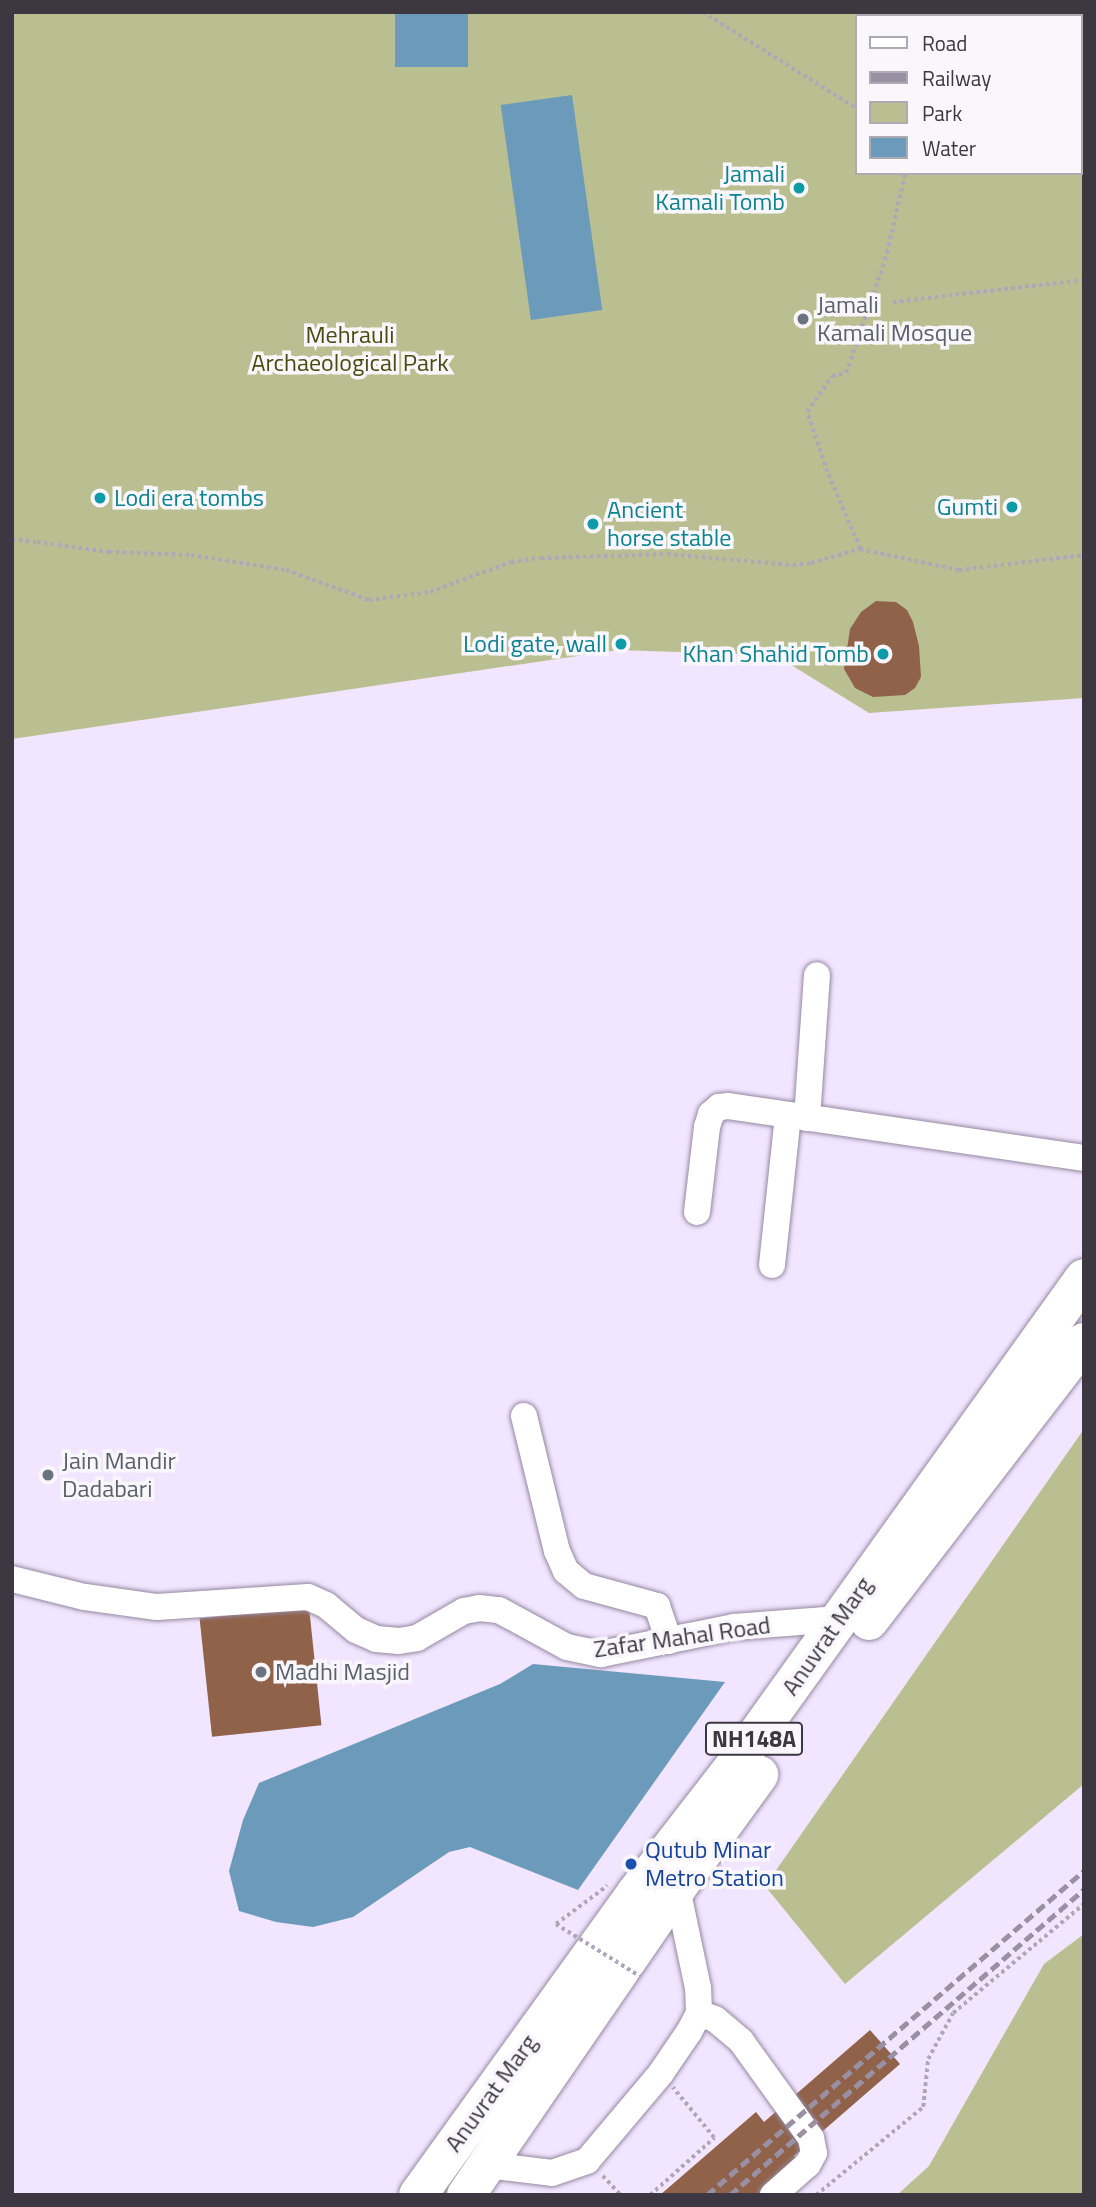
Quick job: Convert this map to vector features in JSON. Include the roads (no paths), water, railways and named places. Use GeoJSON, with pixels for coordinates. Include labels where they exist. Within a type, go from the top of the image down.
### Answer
{"type":"FeatureCollection","features":[{"type":"Feature","properties":{"kind":"highway","name":"Anuvrat Marg"},"geometry":{"type":"LineString","coordinates":[[418,2195],[635,1894],[732,1769],[1084,1278]]}},
{"type":"Feature","properties":{"kind":"highway","name":"Anuvrat Marg"},"geometry":{"type":"LineString","coordinates":[[482,2183],[677,1888],[751,1786],[803,1708],[989,1462],[1084,1342]]}},
{"type":"Feature","properties":{"kind":"street"},"geometry":{"type":"LineString","coordinates":[[772,1265],[798,1117],[817,975]]}},
{"type":"Feature","properties":{"kind":"street"},"geometry":{"type":"LineString","coordinates":[[697,1212],[711,1114],[719,1107],[728,1106],[1084,1158]]}},
{"type":"Feature","properties":{"kind":"street"},"geometry":{"type":"LineString","coordinates":[[524,1416],[557,1551],[566,1570],[584,1586],[657,1606],[669,1641]]}},
{"type":"Feature","properties":{"kind":"street","name":"Zafar Mahal Road"},"geometry":{"type":"LineString","coordinates":[[12,1579],[85,1597],[157,1607],[308,1597],[326,1605],[356,1630],[376,1639],[399,1641],[417,1638],[464,1612],[479,1608],[508,1613],[567,1647],[601,1654],[734,1627],[839,1619]]}},
{"type":"Feature","properties":{"kind":"street"},"geometry":{"type":"LineString","coordinates":[[482,2183],[557,2184],[587,2161],[661,2073],[699,2013],[696,1968],[677,1888]]}},
{"type":"Feature","properties":{"kind":"street"},"geometry":{"type":"LineString","coordinates":[[699,2013],[715,2019],[741,2041],[811,2138],[814,2153],[808,2164],[773,2195]]}},
{"type":"Feature","properties":{"kind":"water"},"geometry":{"type":"Polygon","coordinates":[[[395,12],[468,12],[468,67],[395,67],[395,12]]]}},
{"type":"Feature","properties":{"kind":"water"},"geometry":{"type":"Polygon","coordinates":[[[572,95],[602,310],[531,320],[501,105],[572,95]]]}},
{"type":"Feature","properties":{"kind":"water"},"geometry":{"type":"Polygon","coordinates":[[[533,1664],[725,1682],[578,1890],[470,1847],[449,1852],[353,1917],[313,1927],[276,1922],[239,1911],[229,1871],[243,1820],[259,1783],[500,1684],[533,1664]]]}},
{"type":"Feature","properties":{"kind":"railway"},"geometry":{"type":"LineString","coordinates":[[707,2195],[1084,1871]]}},
{"type":"Feature","properties":{"kind":"railway"},"geometry":{"type":"LineString","coordinates":[[730,2195],[1084,1889]]}},
{"type":"Feature","properties":{"kind":"place","name":"Jamali Kamali Tomb"},"geometry":{"type":"Point","coordinates":[799,188]}},
{"type":"Feature","properties":{"kind":"place","name":"Jamali Kamali Mosque"},"geometry":{"type":"Point","coordinates":[803,319]}},
{"type":"Feature","properties":{"kind":"place","name":"Lodi era tombs"},"geometry":{"type":"Point","coordinates":[100,498]}},
{"type":"Feature","properties":{"kind":"place","name":"Gumti"},"geometry":{"type":"Point","coordinates":[1012,507]}},
{"type":"Feature","properties":{"kind":"place","name":"Ancient horse stable"},"geometry":{"type":"Point","coordinates":[593,524]}},
{"type":"Feature","properties":{"kind":"place","name":"Lodi gate, wall"},"geometry":{"type":"Point","coordinates":[621,644]}},
{"type":"Feature","properties":{"kind":"place","name":"Khan Shahid Tomb"},"geometry":{"type":"Point","coordinates":[883,654]}},
{"type":"Feature","properties":{"kind":"place","name":"Jain Mandir Dadabari"},"geometry":{"type":"Point","coordinates":[48,1475]}},
{"type":"Feature","properties":{"kind":"place","name":"Madhi Masjid"},"geometry":{"type":"Point","coordinates":[261,1672]}},
{"type":"Feature","properties":{"kind":"place","name":"Qutub Minar Metro Station"},"geometry":{"type":"Point","coordinates":[631,1864]}},
{"type":"Feature","properties":{"kind":"park label","name":"Mehrauli Archaeological Park"},"geometry":{"type":"Point","coordinates":[350,349]}}]}
